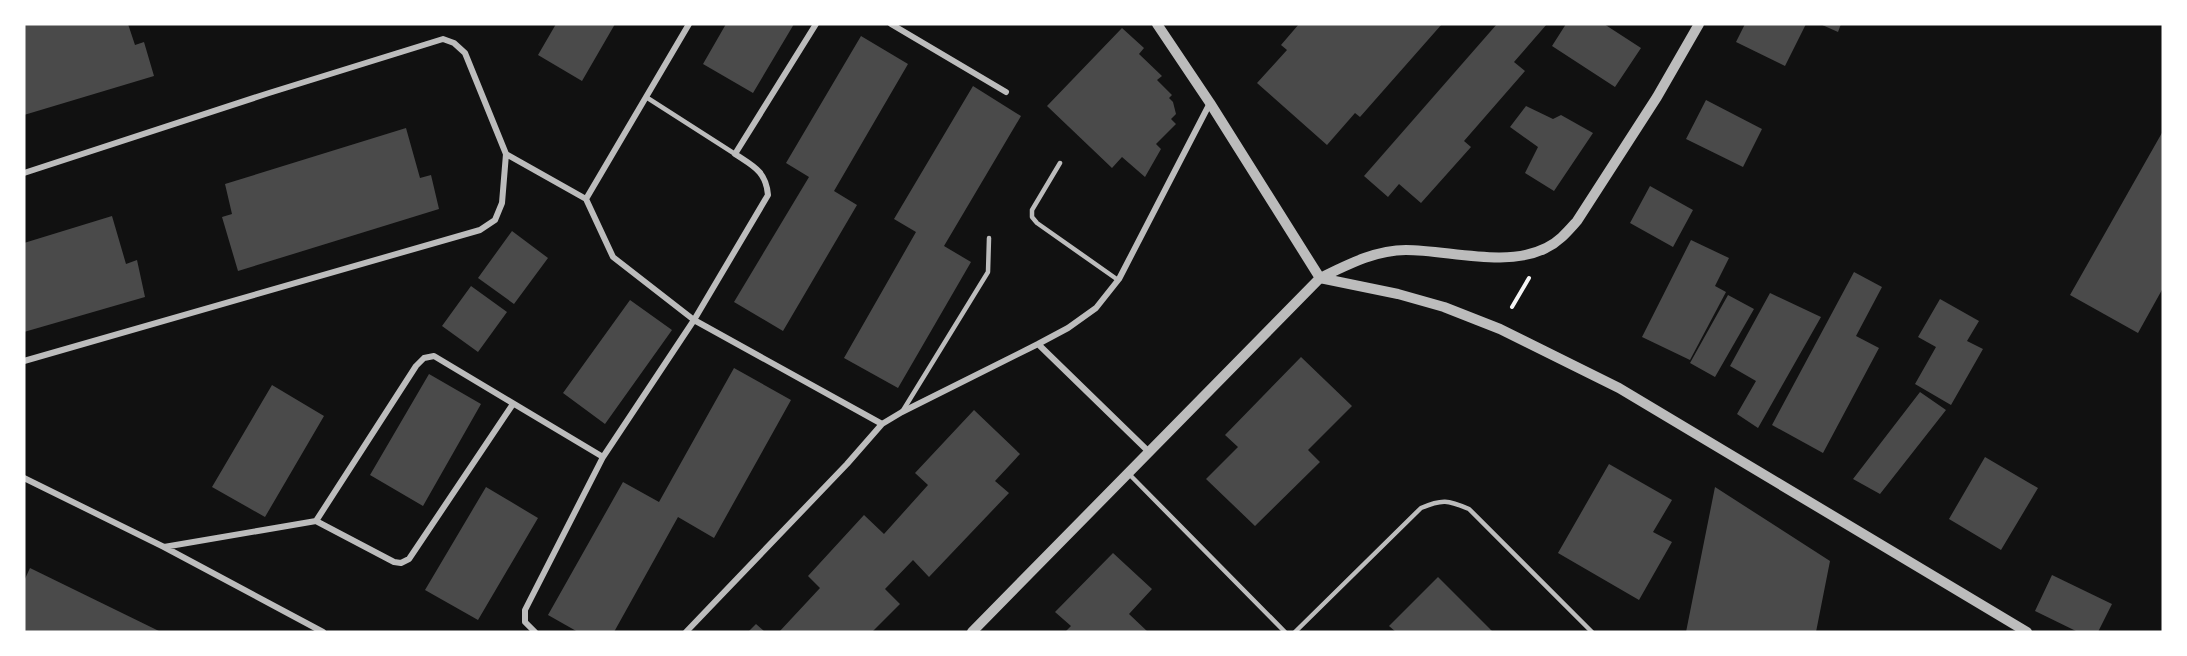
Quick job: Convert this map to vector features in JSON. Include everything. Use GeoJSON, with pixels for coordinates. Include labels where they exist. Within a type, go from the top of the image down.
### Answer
{"type":"FeatureCollection","features":[{"type":"Feature","properties":{"kind":"street"},"geometry":{"type":"LineString","coordinates":[[586,199],[689,24]]}},
{"type":"Feature","properties":{"kind":"street"},"geometry":{"type":"LineString","coordinates":[[535,632],[525,622],[525,610],[603,457],[694,320],[768,195],[767,184],[760,171],[735,154],[816,24]]}},
{"type":"Feature","properties":{"kind":"street"},"geometry":{"type":"LineString","coordinates":[[891,24],[1006,92]]}},
{"type":"Feature","properties":{"kind":"street"},"geometry":{"type":"LineString","coordinates":[[1157,24],[1210,103],[1320,278],[1398,294],[1444,307],[1500,329],[1619,388],[2027,632]]}},
{"type":"Feature","properties":{"kind":"street"},"geometry":{"type":"LineString","coordinates":[[977,630],[1148,451],[1320,278],[1355,261],[1380,253],[1405,250],[1501,257],[1523,256],[1546,248],[1562,237],[1577,221],[1657,97],[1699,24]]}},
{"type":"Feature","properties":{"kind":"street"},"geometry":{"type":"LineString","coordinates":[[24,173],[443,39],[454,43],[465,53],[506,154],[502,203],[495,220],[480,230],[24,361]]}},
{"type":"Feature","properties":{"kind":"street"},"geometry":{"type":"LineString","coordinates":[[686,632],[847,464],[882,424],[1038,345],[1068,328],[1096,308],[1118,280],[1210,103]]}},
{"type":"Feature","properties":{"kind":"street"},"geometry":{"type":"LineString","coordinates":[[506,154],[586,199],[613,257],[694,320],[882,424]]}},
{"type":"Feature","properties":{"kind":"street"},"geometry":{"type":"LineString","coordinates":[[1038,345],[1148,451]]}},
{"type":"Feature","properties":{"kind":"street"},"geometry":{"type":"LineString","coordinates":[[316,521],[416,366],[424,358],[434,356],[603,457]]}},
{"type":"Feature","properties":{"kind":"street"},"geometry":{"type":"LineString","coordinates":[[164,547],[316,521],[394,561],[401,563],[409,560],[513,404]]}},
{"type":"Feature","properties":{"kind":"street"},"geometry":{"type":"LineString","coordinates":[[24,478],[164,547],[323,632]]}},
{"type":"Feature","properties":{"kind":"lane"},"geometry":{"type":"LineString","coordinates":[[646,97],[735,154]]}},
{"type":"Feature","properties":{"kind":"lane"},"geometry":{"type":"LineString","coordinates":[[1060,163],[1032,210],[1032,217],[1037,223],[1118,280]]}},
{"type":"Feature","properties":{"kind":"lane"},"geometry":{"type":"LineString","coordinates":[[902,412],[988,272],[989,238]]}},
{"type":"Feature","properties":{"kind":"lane"},"geometry":{"type":"LineString","coordinates":[[1127,473],[1285,632]]}},
{"type":"Feature","properties":{"kind":"lane"},"geometry":{"type":"LineString","coordinates":[[1295,632],[1421,508],[1436,501],[1451,501],[1469,509],[1592,632]]}},
{"type":"Feature","properties":{"kind":"path"},"geometry":{"type":"LineString","coordinates":[[1500,329],[1546,248]]}},
{"type":"Feature","properties":{"kind":"building"},"geometry":{"type":"Polygon","coordinates":[[[24,24],[128,24],[135,45],[144,42],[154,76],[24,115],[24,24]]]}},
{"type":"Feature","properties":{"kind":"building"},"geometry":{"type":"Polygon","coordinates":[[[556,24],[615,24],[582,81],[538,55],[556,24]]]}},
{"type":"Feature","properties":{"kind":"building"},"geometry":{"type":"Polygon","coordinates":[[[726,24],[794,24],[753,93],[703,64],[726,24]]]}},
{"type":"Feature","properties":{"kind":"building"},"geometry":{"type":"Polygon","coordinates":[[[1299,24],[1442,24],[1360,117],[1355,113],[1327,145],[1257,83],[1287,50],[1281,45],[1299,24]]]}},
{"type":"Feature","properties":{"kind":"building"},"geometry":{"type":"Polygon","coordinates":[[[1497,24],[1547,24],[1514,62],[1525,71],[1464,141],[1471,147],[1421,203],[1399,184],[1388,197],[1364,176],[1497,24]]]}},
{"type":"Feature","properties":{"kind":"building"},"geometry":{"type":"Polygon","coordinates":[[[1566,24],[1604,24],[1641,48],[1615,87],[1552,46],[1566,24]]]}},
{"type":"Feature","properties":{"kind":"building"},"geometry":{"type":"Polygon","coordinates":[[[1745,24],[1806,24],[1785,66],[1736,42],[1745,24]]]}},
{"type":"Feature","properties":{"kind":"building"},"geometry":{"type":"Polygon","coordinates":[[[1820,24],[1841,24],[1838,32],[1820,24]]]}},
{"type":"Feature","properties":{"kind":"building"},"geometry":{"type":"Polygon","coordinates":[[[1122,28],[1144,48],[1139,54],[1162,76],[1157,80],[1172,95],[1169,98],[1173,102],[1176,114],[1171,119],[1176,124],[1156,144],[1161,149],[1145,177],[1122,157],[1112,168],[1047,106],[1122,28]]]}},
{"type":"Feature","properties":{"kind":"building"},"geometry":{"type":"Polygon","coordinates":[[[861,36],[908,64],[834,191],[857,205],[783,331],[734,302],[809,177],[786,163],[861,36]]]}},
{"type":"Feature","properties":{"kind":"building"},"geometry":{"type":"Polygon","coordinates":[[[973,86],[1021,116],[944,246],[971,262],[898,388],[844,358],[916,232],[894,219],[973,86]]]}},
{"type":"Feature","properties":{"kind":"building"},"geometry":{"type":"Polygon","coordinates":[[[1706,100],[1762,129],[1743,167],[1686,139],[1706,100]]]}},
{"type":"Feature","properties":{"kind":"building"},"geometry":{"type":"Polygon","coordinates":[[[1526,106],[1553,119],[1561,115],[1593,133],[1554,191],[1525,173],[1538,147],[1510,127],[1526,106]]]}},
{"type":"Feature","properties":{"kind":"building"},"geometry":{"type":"Polygon","coordinates":[[[406,128],[420,178],[431,175],[439,209],[238,271],[222,217],[232,214],[225,184],[406,128]]]}},
{"type":"Feature","properties":{"kind":"building"},"geometry":{"type":"Polygon","coordinates":[[[2163,131],[2163,288],[2138,333],[2070,295],[2163,131]]]}},
{"type":"Feature","properties":{"kind":"building"},"geometry":{"type":"Polygon","coordinates":[[[1650,186],[1693,210],[1673,247],[1630,223],[1650,186]]]}},
{"type":"Feature","properties":{"kind":"building"},"geometry":{"type":"Polygon","coordinates":[[[112,216],[126,264],[137,260],[145,297],[24,332],[24,243],[112,216]]]}},
{"type":"Feature","properties":{"kind":"building"},"geometry":{"type":"Polygon","coordinates":[[[512,231],[548,258],[514,304],[478,278],[512,231]]]}},
{"type":"Feature","properties":{"kind":"building"},"geometry":{"type":"Polygon","coordinates":[[[1691,240],[1729,258],[1715,286],[1726,292],[1690,360],[1642,337],[1691,240]]]}},
{"type":"Feature","properties":{"kind":"building"},"geometry":{"type":"Polygon","coordinates":[[[1854,272],[1882,287],[1856,336],[1879,348],[1823,453],[1772,425],[1854,272]]]}},
{"type":"Feature","properties":{"kind":"building"},"geometry":{"type":"Polygon","coordinates":[[[471,286],[507,312],[478,352],[442,326],[471,286]]]}},
{"type":"Feature","properties":{"kind":"building"},"geometry":{"type":"Polygon","coordinates":[[[1770,293],[1821,317],[1758,428],[1737,414],[1756,381],[1730,366],[1770,293]]]}},
{"type":"Feature","properties":{"kind":"building"},"geometry":{"type":"Polygon","coordinates":[[[1728,295],[1754,309],[1715,377],[1690,363],[1728,295]]]}},
{"type":"Feature","properties":{"kind":"building"},"geometry":{"type":"Polygon","coordinates":[[[1940,299],[1979,321],[1967,341],[1983,349],[1951,405],[1915,384],[1936,347],[1918,337],[1940,299]]]}},
{"type":"Feature","properties":{"kind":"building"},"geometry":{"type":"Polygon","coordinates":[[[630,300],[672,330],[605,424],[563,393],[630,300]]]}},
{"type":"Feature","properties":{"kind":"building"},"geometry":{"type":"Polygon","coordinates":[[[1301,357],[1352,406],[1308,450],[1320,462],[1255,526],[1206,479],[1238,447],[1225,435],[1301,357]]]}},
{"type":"Feature","properties":{"kind":"building"},"geometry":{"type":"Polygon","coordinates":[[[734,368],[791,400],[714,538],[678,517],[614,632],[578,632],[548,615],[623,482],[659,502],[734,368]]]}},
{"type":"Feature","properties":{"kind":"building"},"geometry":{"type":"Polygon","coordinates":[[[429,374],[481,404],[423,506],[370,475],[429,374]]]}},
{"type":"Feature","properties":{"kind":"building"},"geometry":{"type":"Polygon","coordinates":[[[272,385],[324,416],[265,517],[212,487],[272,385]]]}},
{"type":"Feature","properties":{"kind":"building"},"geometry":{"type":"Polygon","coordinates":[[[1920,392],[1946,410],[1880,494],[1853,479],[1920,392]]]}},
{"type":"Feature","properties":{"kind":"building"},"geometry":{"type":"Polygon","coordinates":[[[974,410],[1020,454],[995,481],[1009,493],[929,577],[913,560],[885,589],[900,604],[872,632],[779,632],[820,588],[808,576],[864,515],[884,534],[928,485],[915,473],[974,410]]]}},
{"type":"Feature","properties":{"kind":"building"},"geometry":{"type":"Polygon","coordinates":[[[1985,457],[2038,488],[2001,550],[1949,519],[1985,457]]]}},
{"type":"Feature","properties":{"kind":"building"},"geometry":{"type":"Polygon","coordinates":[[[1609,464],[1672,500],[1653,532],[1672,542],[1639,600],[1558,553],[1609,464]]]}},
{"type":"Feature","properties":{"kind":"building"},"geometry":{"type":"Polygon","coordinates":[[[486,487],[538,518],[478,620],[425,590],[486,487]]]}},
{"type":"Feature","properties":{"kind":"building"},"geometry":{"type":"Polygon","coordinates":[[[1715,487],[1830,561],[1816,632],[1686,632],[1715,487]]]}},
{"type":"Feature","properties":{"kind":"building"},"geometry":{"type":"Polygon","coordinates":[[[1113,553],[1152,589],[1129,614],[1148,632],[1065,632],[1071,626],[1055,612],[1113,553]]]}},
{"type":"Feature","properties":{"kind":"building"},"geometry":{"type":"Polygon","coordinates":[[[30,568],[161,632],[24,632],[24,581],[30,568]]]}},
{"type":"Feature","properties":{"kind":"building"},"geometry":{"type":"Polygon","coordinates":[[[2052,575],[2112,604],[2098,632],[2078,632],[2035,611],[2052,575]]]}},
{"type":"Feature","properties":{"kind":"building"},"geometry":{"type":"Polygon","coordinates":[[[1438,577],[1493,632],[1396,632],[1389,626],[1438,577]]]}},
{"type":"Feature","properties":{"kind":"building"},"geometry":{"type":"Polygon","coordinates":[[[756,624],[765,632],[748,632],[756,624]]]}}]}
